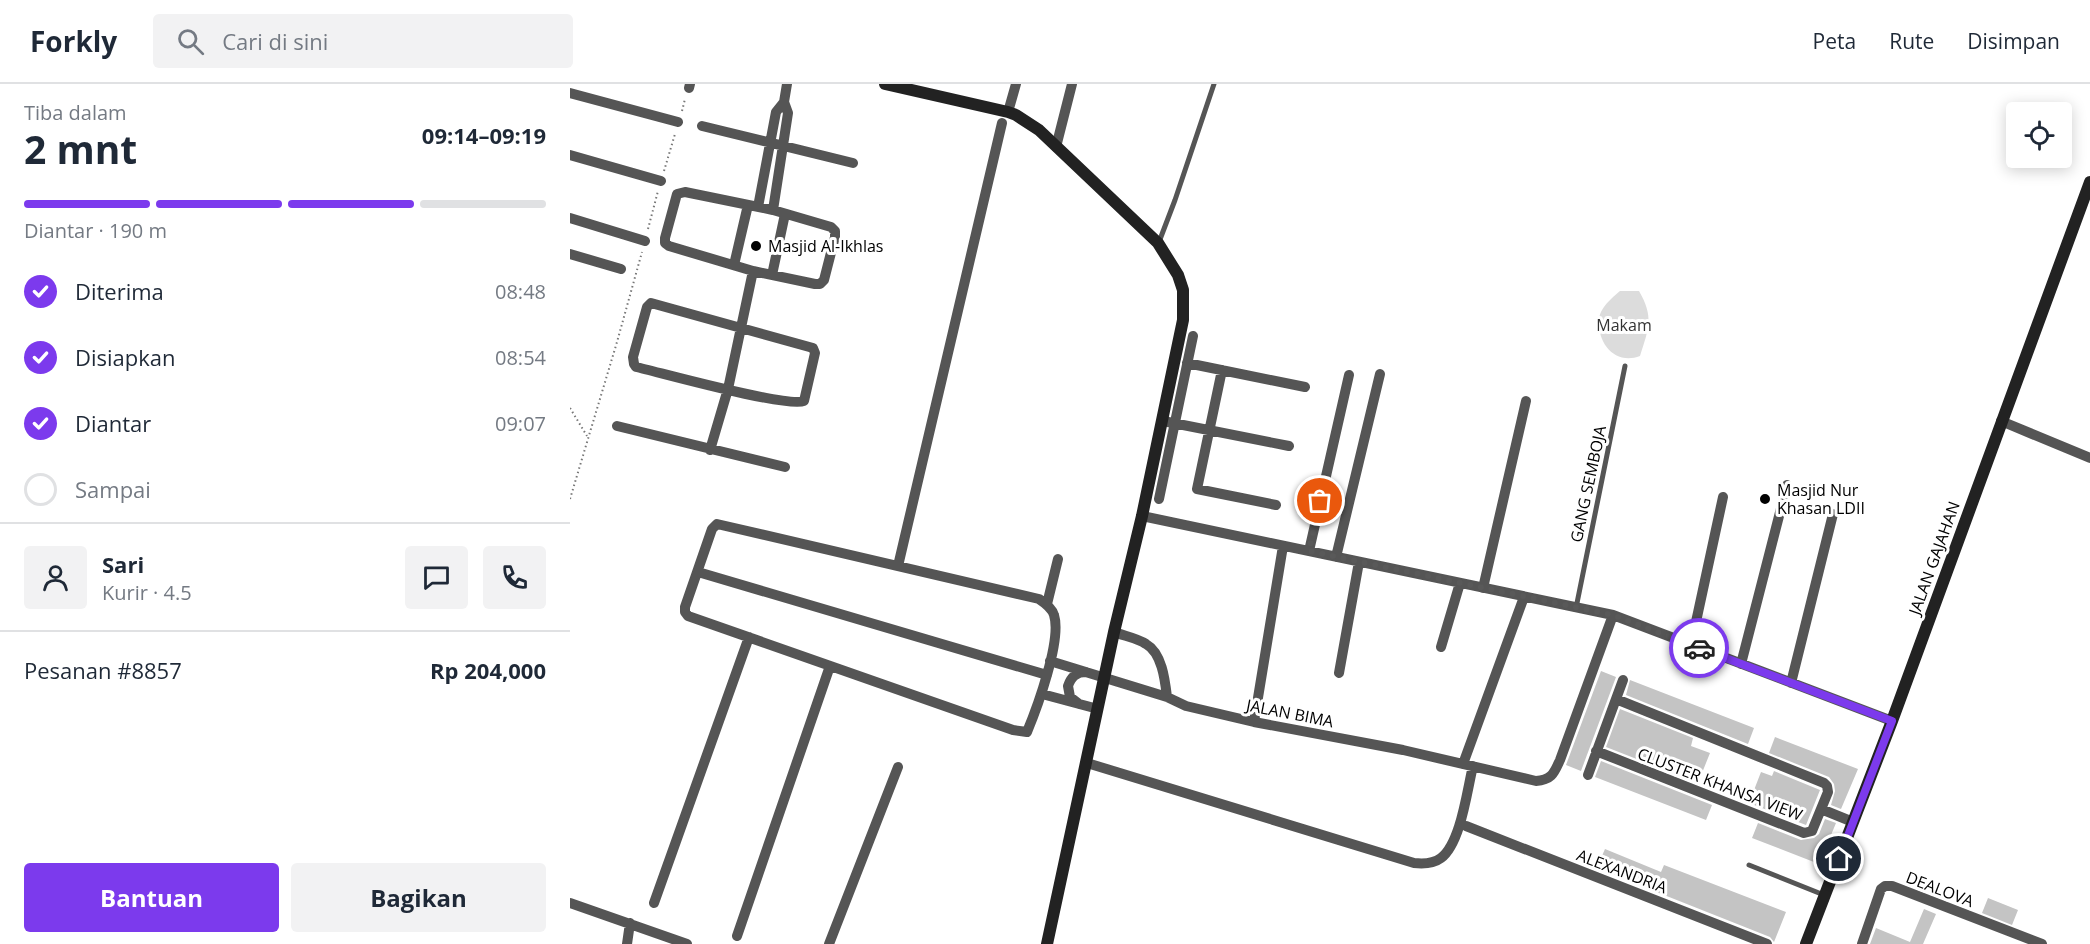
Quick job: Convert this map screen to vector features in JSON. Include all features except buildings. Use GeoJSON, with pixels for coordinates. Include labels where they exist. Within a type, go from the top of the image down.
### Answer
{"type":"FeatureCollection","features":[{"type":"Feature","properties":{"kind":"street"},"geometry":{"type":"LineString","coordinates":[[734,265],[771,143],[776,112],[784,102],[787,84]]}},
{"type":"Feature","properties":{"kind":"street"},"geometry":{"type":"LineString","coordinates":[[885,84],[901,86],[1005,117],[1021,118],[1039,130],[1158,243],[1178,274],[1183,290],[1183,320],[1047,944]]}},
{"type":"Feature","properties":{"kind":"street"},"geometry":{"type":"LineString","coordinates":[[898,566],[1005,117],[1016,84]]}},
{"type":"Feature","properties":{"kind":"street"},"geometry":{"type":"LineString","coordinates":[[1056,147],[1072,84]]}},
{"type":"Feature","properties":{"kind":"street"},"geometry":{"type":"LineString","coordinates":[[570,93],[678,122]]}},
{"type":"Feature","properties":{"kind":"street"},"geometry":{"type":"LineString","coordinates":[[773,210],[788,113],[784,102]]}},
{"type":"Feature","properties":{"kind":"street"},"geometry":{"type":"LineString","coordinates":[[702,126],[853,163]]}},
{"type":"Feature","properties":{"kind":"street"},"geometry":{"type":"LineString","coordinates":[[570,155],[661,181]]}},
{"type":"Feature","properties":{"kind":"street","name":"JALAN GAJAHAN"},"geometry":{"type":"LineString","coordinates":[[1810,943],[1852,822],[1892,721],[2090,182]]}},
{"type":"Feature","properties":{"kind":"street"},"geometry":{"type":"LineString","coordinates":[[685,192],[773,210],[831,227],[835,231],[824,280],[820,284],[753,271],[665,243],[677,194],[685,192]]}},
{"type":"Feature","properties":{"kind":"street"},"geometry":{"type":"LineString","coordinates":[[772,275],[785,214]]}},
{"type":"Feature","properties":{"kind":"street"},"geometry":{"type":"LineString","coordinates":[[570,218],[645,240]]}},
{"type":"Feature","properties":{"kind":"street"},"geometry":{"type":"LineString","coordinates":[[570,254],[621,269]]}},
{"type":"Feature","properties":{"kind":"street"},"geometry":{"type":"LineString","coordinates":[[710,450],[728,389],[753,271]]}},
{"type":"Feature","properties":{"kind":"street"},"geometry":{"type":"LineString","coordinates":[[651,303],[741,327],[814,350],[804,401],[792,403],[728,389],[636,367],[633,357],[647,308],[651,303]]}},
{"type":"Feature","properties":{"kind":"street"},"geometry":{"type":"LineString","coordinates":[[1159,499],[1192,336]]}},
{"type":"Feature","properties":{"kind":"street"},"geometry":{"type":"LineString","coordinates":[[1187,363],[1305,387]]}},
{"type":"Feature","properties":{"kind":"street"},"geometry":{"type":"LineString","coordinates":[[1222,370],[1197,489],[1275,505]]}},
{"type":"Feature","properties":{"kind":"street"},"geometry":{"type":"LineString","coordinates":[[1336,557],[1380,374]]}},
{"type":"Feature","properties":{"kind":"street"},"geometry":{"type":"LineString","coordinates":[[1309,551],[1349,375]]}},
{"type":"Feature","properties":{"kind":"street"},"geometry":{"type":"LineString","coordinates":[[1483,588],[1526,401]]}},
{"type":"Feature","properties":{"kind":"street"},"geometry":{"type":"LineString","coordinates":[[1161,421],[1289,446]]}},
{"type":"Feature","properties":{"kind":"street"},"geometry":{"type":"LineString","coordinates":[[2001,421],[2090,458]]}},
{"type":"Feature","properties":{"kind":"street"},"geometry":{"type":"LineString","coordinates":[[617,426],[785,467]]}},
{"type":"Feature","properties":{"kind":"street"},"geometry":{"type":"LineString","coordinates":[[1741,664],[1787,484]]}},
{"type":"Feature","properties":{"kind":"street"},"geometry":{"type":"LineString","coordinates":[[1690,645],[1723,497]]}},
{"type":"Feature","properties":{"kind":"street"},"geometry":{"type":"LineString","coordinates":[[1791,683],[1833,514]]}},
{"type":"Feature","properties":{"kind":"street"},"geometry":{"type":"LineString","coordinates":[[1142,516],[1613,615],[1892,721]]}},
{"type":"Feature","properties":{"kind":"street"},"geometry":{"type":"LineString","coordinates":[[717,524],[1039,599],[1047,604],[1054,613],[1056,624],[1042,694],[1027,732],[1013,730],[688,616],[685,612],[698,572],[712,529],[717,524]]}},
{"type":"Feature","properties":{"kind":"street"},"geometry":{"type":"LineString","coordinates":[[1254,722],[1283,546]]}},
{"type":"Feature","properties":{"kind":"street"},"geometry":{"type":"LineString","coordinates":[[1047,604],[1058,559]]}},
{"type":"Feature","properties":{"kind":"street"},"geometry":{"type":"LineString","coordinates":[[1339,673],[1359,562]]}},
{"type":"Feature","properties":{"kind":"street"},"geometry":{"type":"LineString","coordinates":[[698,572],[1047,675]]}},
{"type":"Feature","properties":{"kind":"street"},"geometry":{"type":"LineString","coordinates":[[1441,647],[1460,583]]}},
{"type":"Feature","properties":{"kind":"street"},"geometry":{"type":"LineString","coordinates":[[1087,763],[1413,863],[1424,864],[1441,858],[1454,839],[1468,765],[1524,597]]}},
{"type":"Feature","properties":{"kind":"street","name":"JALAN BIMA"},"geometry":{"type":"LineString","coordinates":[[1105,678],[1167,697],[1186,706],[1254,722],[1403,750],[1536,781],[1546,780],[1552,776],[1560,760],[1613,615]]}},
{"type":"Feature","properties":{"kind":"street"},"geometry":{"type":"LineString","coordinates":[[1114,632],[1147,644],[1155,652],[1165,681],[1167,697]]}},
{"type":"Feature","properties":{"kind":"street"},"geometry":{"type":"LineString","coordinates":[[654,903],[749,637]]}},
{"type":"Feature","properties":{"kind":"street"},"geometry":{"type":"LineString","coordinates":[[1050,661],[1105,678]]}},
{"type":"Feature","properties":{"kind":"street"},"geometry":{"type":"LineString","coordinates":[[737,936],[830,666]]}},
{"type":"Feature","properties":{"kind":"street"},"geometry":{"type":"LineString","coordinates":[[1079,704],[1070,697],[1068,686],[1078,673],[1090,673]]}},
{"type":"Feature","properties":{"kind":"street"},"geometry":{"type":"LineString","coordinates":[[1587,775],[1623,680]]}},
{"type":"Feature","properties":{"kind":"street"},"geometry":{"type":"LineString","coordinates":[[1042,694],[1098,709]]}},
{"type":"Feature","properties":{"kind":"street","name":"CLUSTER KHANSA VIEW"},"geometry":{"type":"LineString","coordinates":[[1596,751],[1804,833],[1812,831],[1828,792],[1824,783],[1616,699]]}},
{"type":"Feature","properties":{"kind":"street"},"geometry":{"type":"LineString","coordinates":[[829,944],[898,767]]}},
{"type":"Feature","properties":{"kind":"street","name":"CLUSTER KHANSA VIEW"},"geometry":{"type":"LineString","coordinates":[[1821,809],[1852,822]]}},
{"type":"Feature","properties":{"kind":"street","name":"ALEXANDRIA"},"geometry":{"type":"LineString","coordinates":[[1466,825],[1767,944]]}},
{"type":"Feature","properties":{"kind":"street","name":"DEALOVA"},"geometry":{"type":"LineString","coordinates":[[1862,944],[1881,890],[1885,886],[1892,886],[2042,944]]}},
{"type":"Feature","properties":{"kind":"street"},"geometry":{"type":"LineString","coordinates":[[570,903],[687,944]]}},
{"type":"Feature","properties":{"kind":"street"},"geometry":{"type":"LineString","coordinates":[[627,944],[630,923]]}},
{"type":"Feature","properties":{"kind":"lane"},"geometry":{"type":"LineString","coordinates":[[1158,243],[1214,84]]}},
{"type":"Feature","properties":{"kind":"lane","name":"GANG SEMBOJA"},"geometry":{"type":"LineString","coordinates":[[1576,608],[1625,366]]}},
{"type":"Feature","properties":{"kind":"lane"},"geometry":{"type":"LineString","coordinates":[[1749,865],[1825,896]]}},
{"type":"Feature","properties":{"kind":"path"},"geometry":{"type":"LineString","coordinates":[[570,499],[690,86]]}},
{"type":"Feature","properties":{"kind":"path"},"geometry":{"type":"LineString","coordinates":[[570,408],[588,437]]}},
{"type":"Feature","properties":{"kind":"green space","name":"Makam"},"geometry":{"type":"Polygon","coordinates":[[[1620,291],[1639,291],[1647,308],[1648,330],[1640,356],[1623,358],[1616,355],[1605,345],[1599,330],[1601,312],[1620,291]]]}},
{"type":"Feature","properties":{"kind":"way so far"},"geometry":{"type":"LineString","coordinates":[[1320,501],[1309,551],[1613,615],[1699,648]]}},
{"type":"Feature","properties":{"kind":"place","name":"Masjid Al-Ikhlas"},"geometry":{"type":"Point","coordinates":[756,246]}},
{"type":"Feature","properties":{"kind":"place","name":"Masjid Nur Khasan LDII"},"geometry":{"type":"Point","coordinates":[1765,499]}},
{"type":"Feature","properties":{"kind":"route"},"geometry":{"type":"LineString","coordinates":[[1699,648],[1892,721],[1839,859]]}}]}
